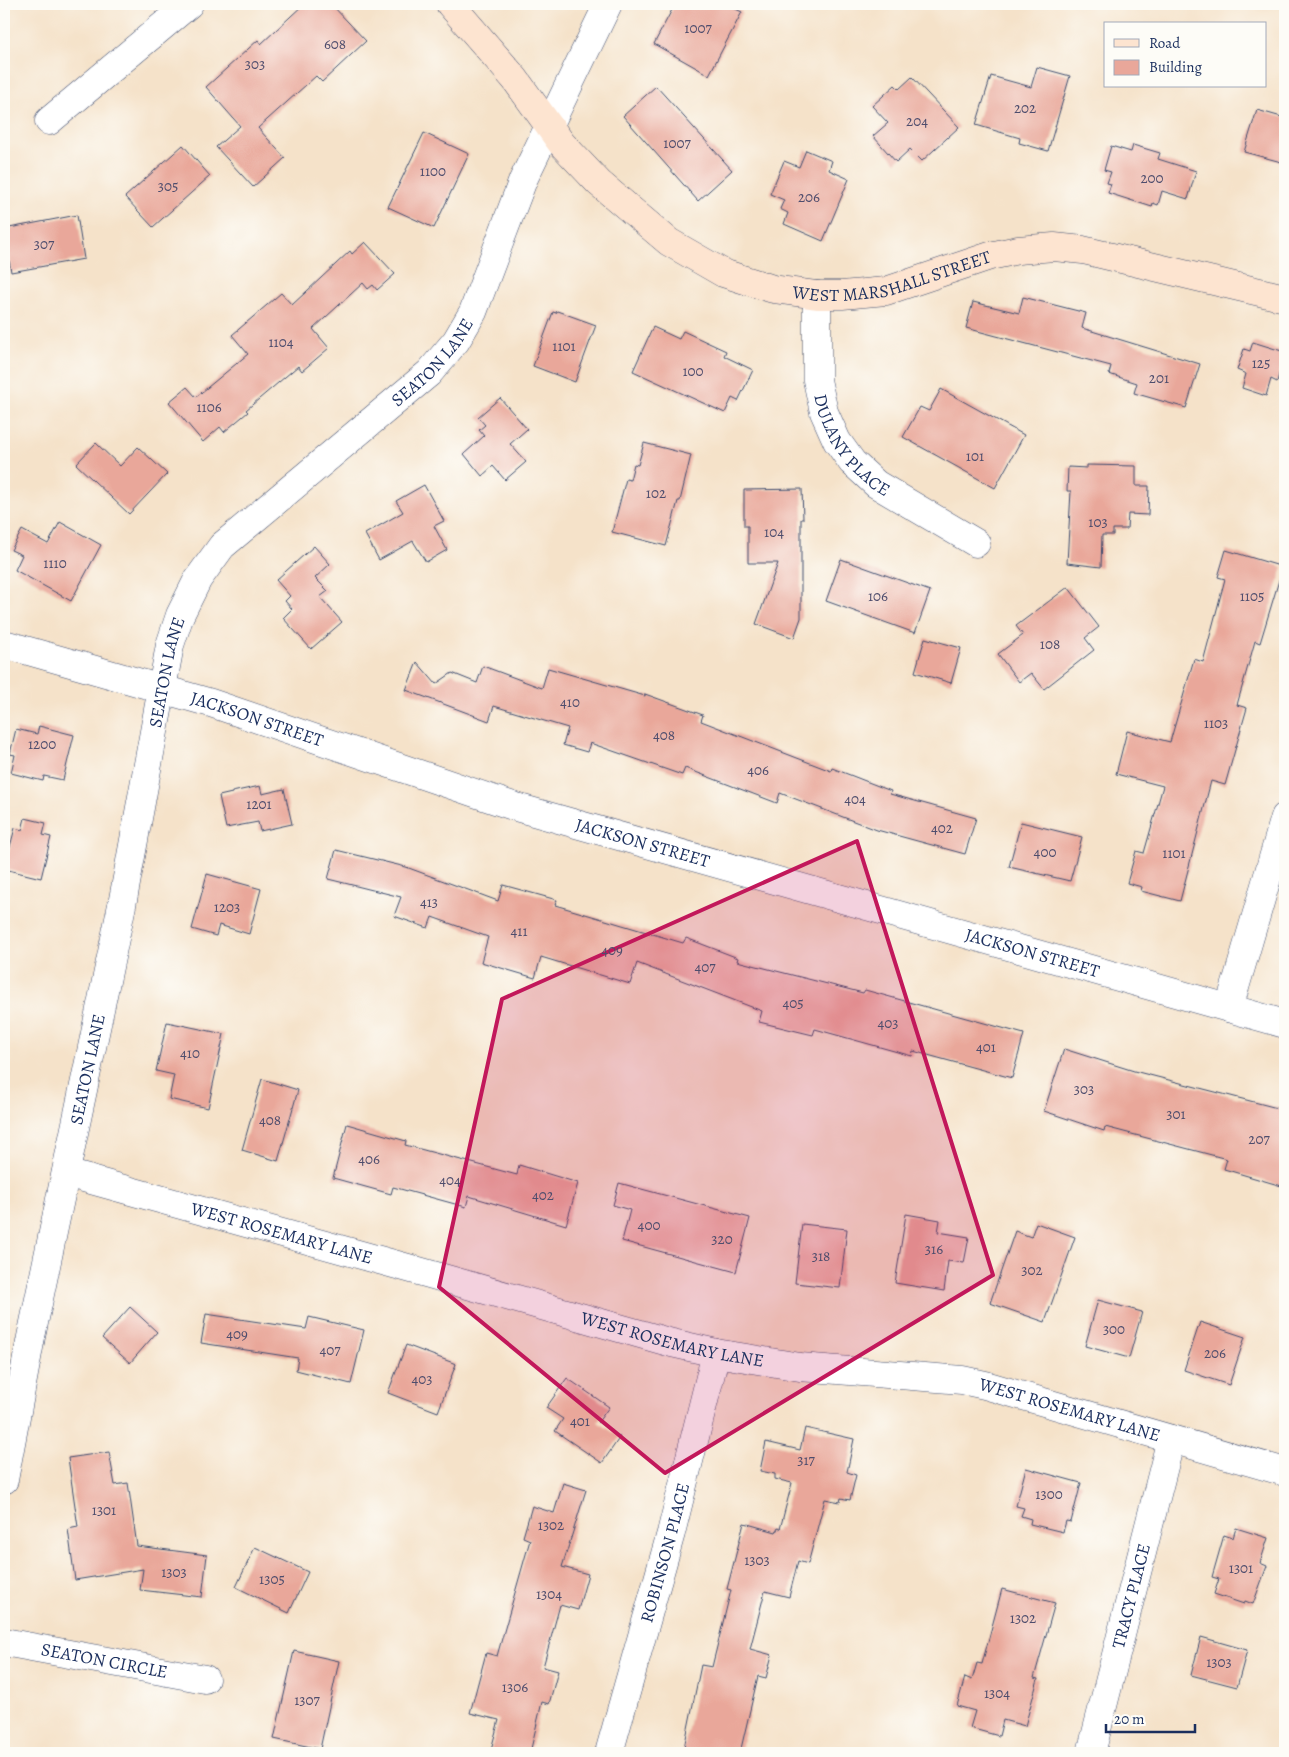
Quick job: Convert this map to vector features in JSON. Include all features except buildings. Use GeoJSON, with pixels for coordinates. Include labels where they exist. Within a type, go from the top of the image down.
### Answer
{"type":"FeatureCollection","features":[{"type":"Feature","properties":{"kind":"street"},"geometry":{"type":"LineString","coordinates":[[49,121],[188,4]]}},
{"type":"Feature","properties":{"kind":"street","name":"WEST MARSHALL STREET"},"geometry":{"type":"LineString","coordinates":[[450,4],[514,79],[548,127],[599,183],[669,242],[723,273],[773,289],[818,295],[842,295],[886,291],[990,256],[1018,250],[1054,247],[1083,250],[1285,298]]}},
{"type":"Feature","properties":{"kind":"street","name":"SEATON LANE"},"geometry":{"type":"LineString","coordinates":[[4,1480],[31,1336],[122,905],[170,646],[180,615],[198,579],[222,546],[429,373],[456,341],[474,312],[523,180],[608,4]]}},
{"type":"Feature","properties":{"kind":"street","name":"DULANY PLACE"},"geometry":{"type":"LineString","coordinates":[[818,295],[817,380],[824,412],[837,441],[852,462],[876,484],[976,542]]}},
{"type":"Feature","properties":{"kind":"street","name":"JACKSON STREET"},"geometry":{"type":"LineString","coordinates":[[4,644],[211,703],[516,807],[1285,1024]]}},
{"type":"Feature","properties":{"kind":"street"},"geometry":{"type":"LineString","coordinates":[[1229,1008],[1285,817]]}},
{"type":"Feature","properties":{"kind":"street","name":"WEST ROSEMARY LANE"},"geometry":{"type":"LineString","coordinates":[[66,1173],[662,1340],[716,1353],[800,1367],[962,1380],[1285,1472]]}},
{"type":"Feature","properties":{"kind":"street","name":"ROBINSON PLACE"},"geometry":{"type":"LineString","coordinates":[[609,1753],[672,1533],[716,1353]]}},
{"type":"Feature","properties":{"kind":"street","name":"TRACY PLACE"},"geometry":{"type":"LineString","coordinates":[[1091,1753],[1171,1439]]}},
{"type":"Feature","properties":{"kind":"street","name":"SEATON CIRCLE"},"geometry":{"type":"LineString","coordinates":[[4,1642],[205,1679]]}},
{"type":"Feature","properties":{"kind":"highlighted area"},"geometry":{"type":"Polygon","coordinates":[[[857,841],[993,1275],[665,1473],[439,1287],[502,999],[857,841]]]}}]}
